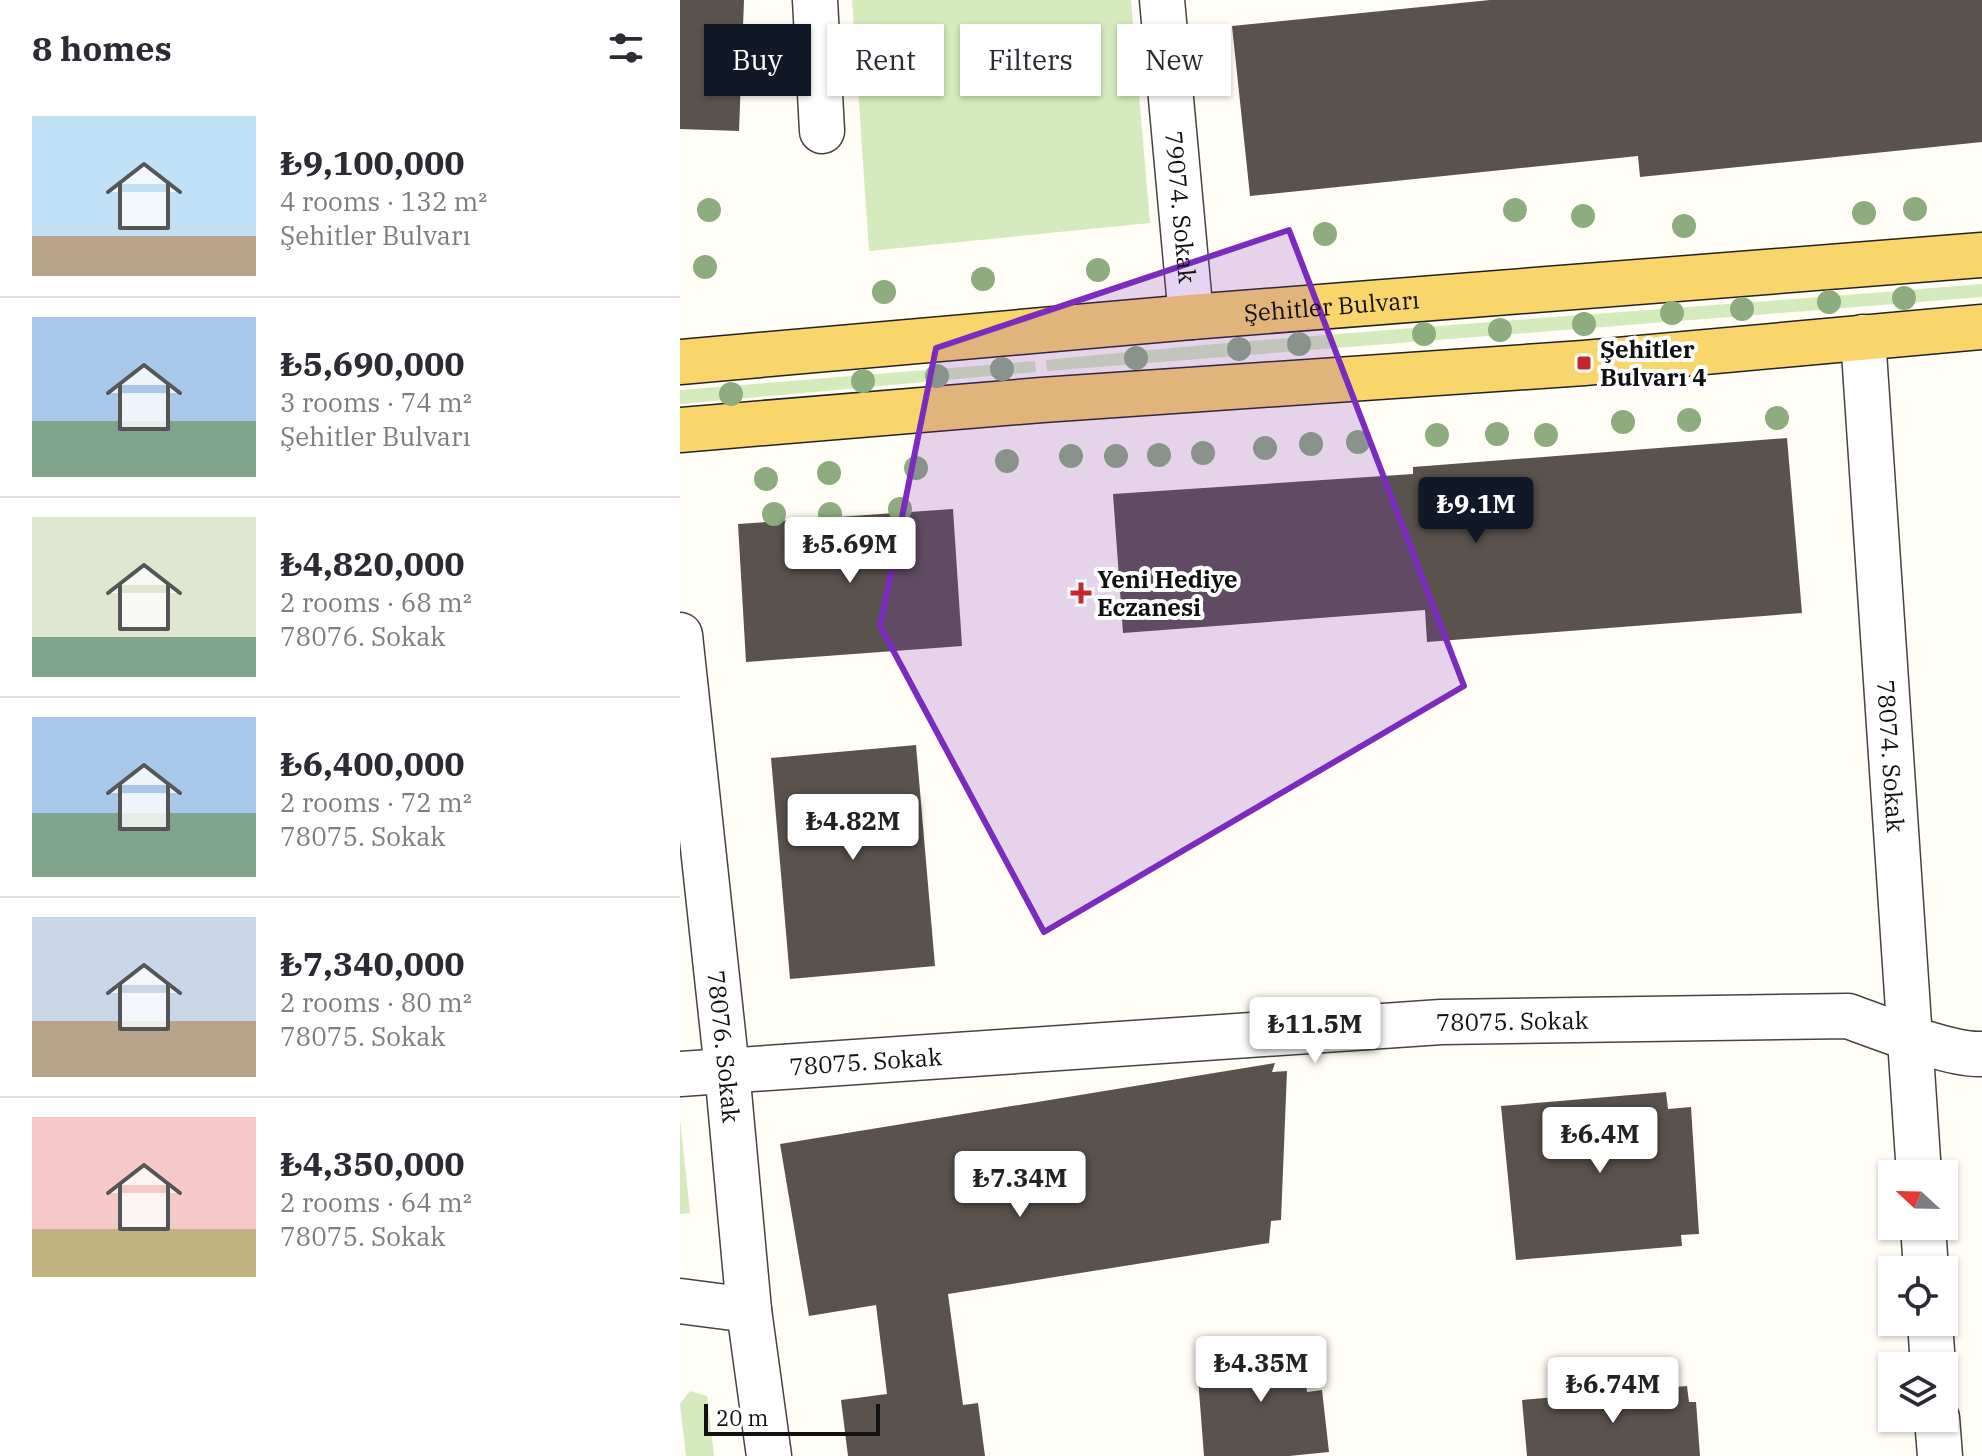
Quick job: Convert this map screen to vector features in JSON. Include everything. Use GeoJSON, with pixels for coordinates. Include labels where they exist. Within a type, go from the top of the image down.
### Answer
{"type":"FeatureCollection","features":[{"type":"Feature","properties":{"kind":"main road","name":"Şehitler Bulvarı"},"geometry":{"type":"LineString","coordinates":[[680,362],[1191,317],[1982,255]]}},
{"type":"Feature","properties":{"kind":"main road"},"geometry":{"type":"LineString","coordinates":[[680,430],[1058,399],[1584,363],[1982,327]]}},
{"type":"Feature","properties":{"kind":"street"},"geometry":{"type":"LineString","coordinates":[[815,0],[822,131]]}},
{"type":"Feature","properties":{"kind":"street","name":"79074. Sokak"},"geometry":{"type":"LineString","coordinates":[[1162,0],[1191,317]]}},
{"type":"Feature","properties":{"kind":"street","name":"78074. Sokak"},"geometry":{"type":"LineString","coordinates":[[1863,337],[1918,1160]]}},
{"type":"Feature","properties":{"kind":"street","name":"78076. Sokak"},"geometry":{"type":"LineString","coordinates":[[680,635],[727,1070],[749,1310],[769,1456]]}},
{"type":"Feature","properties":{"kind":"street","name":"78075. Sokak"},"geometry":{"type":"LineString","coordinates":[[680,1074],[1441,1022],[1848,1016],[1971,1055],[1982,1054]]}},
{"type":"Feature","properties":{"kind":"street"},"geometry":{"type":"LineString","coordinates":[[680,1301],[749,1310]]}},
{"type":"Feature","properties":{"kind":"street"},"geometry":{"type":"LineString","coordinates":[[1938,1432],[1940,1456]]}},
{"type":"Feature","properties":{"kind":"highlighted area"},"geometry":{"type":"Polygon","coordinates":[[[1289,230],[1464,686],[1044,932],[880,626],[936,348],[1289,230]]]}},
{"type":"Feature","properties":{"kind":"green space"},"geometry":{"type":"Polygon","coordinates":[[[852,0],[1131,0],[1133,24],[1117,24],[1117,96],[1139,96],[1150,223],[869,251],[859,96],[944,96],[944,24],[854,24],[852,0]]]}},
{"type":"Feature","properties":{"kind":"green space"},"geometry":{"type":"Polygon","coordinates":[[[1982,284],[1982,297],[1047,371],[1046,360],[1397,329],[1982,284]]]}},
{"type":"Feature","properties":{"kind":"green space"},"geometry":{"type":"Polygon","coordinates":[[[1035,361],[1036,372],[680,404],[680,390],[1035,361]]]}},
{"type":"Feature","properties":{"kind":"green space"},"geometry":{"type":"Polygon","coordinates":[[[680,1119],[690,1213],[680,1214],[680,1119]]]}},
{"type":"Feature","properties":{"kind":"green space"},"geometry":{"type":"Polygon","coordinates":[[[690,1391],[707,1396],[714,1456],[686,1456],[680,1404],[690,1391]]]}},
{"type":"Feature","properties":{"kind":"building"},"geometry":{"type":"Polygon","coordinates":[[[680,0],[744,0],[743,24],[704,24],[704,96],[740,96],[739,131],[680,129],[680,0]]]}},
{"type":"Feature","properties":{"kind":"building"},"geometry":{"type":"Polygon","coordinates":[[[1490,0],[1982,0],[1982,142],[1640,177],[1638,156],[1250,196],[1232,26],[1490,0]]]}},
{"type":"Feature","properties":{"kind":"building"},"geometry":{"type":"Polygon","coordinates":[[[1787,438],[1802,613],[1427,642],[1425,610],[1123,633],[1113,494],[1413,474],[1413,467],[1787,438]]]}},
{"type":"Feature","properties":{"kind":"building"},"geometry":{"type":"Polygon","coordinates":[[[953,509],[962,646],[746,662],[738,524],[953,509]]]}},
{"type":"Feature","properties":{"kind":"building"},"geometry":{"type":"Polygon","coordinates":[[[916,745],[935,966],[790,979],[771,758],[916,745]]]}},
{"type":"Feature","properties":{"kind":"building"},"geometry":{"type":"Polygon","coordinates":[[[1275,1063],[1272,1072],[1287,1071],[1281,1220],[1271,1221],[1269,1243],[948,1294],[963,1405],[978,1403],[985,1456],[848,1456],[841,1400],[887,1394],[876,1305],[809,1316],[780,1144],[1275,1063]]]}},
{"type":"Feature","properties":{"kind":"building"},"geometry":{"type":"Polygon","coordinates":[[[1666,1092],[1668,1109],[1691,1107],[1699,1234],[1681,1235],[1682,1246],[1516,1260],[1501,1106],[1666,1092]]]}},
{"type":"Feature","properties":{"kind":"building"},"geometry":{"type":"Polygon","coordinates":[[[1301,1340],[1307,1392],[1322,1390],[1329,1452],[1289,1456],[1204,1456],[1198,1378],[1207,1378],[1204,1355],[1233,1352],[1232,1347],[1301,1340]]]}},
{"type":"Feature","properties":{"kind":"building"},"geometry":{"type":"Polygon","coordinates":[[[1687,1386],[1689,1402],[1696,1402],[1700,1456],[1527,1456],[1522,1400],[1687,1386]]]}},
{"type":"Feature","properties":{"kind":"place","name":"Şehitler Bulvarı 4"},"geometry":{"type":"Point","coordinates":[1584,363]}},
{"type":"Feature","properties":{"kind":"place","name":"Yeni Hediye Eczanesi"},"geometry":{"type":"Point","coordinates":[1081,593]}}]}
